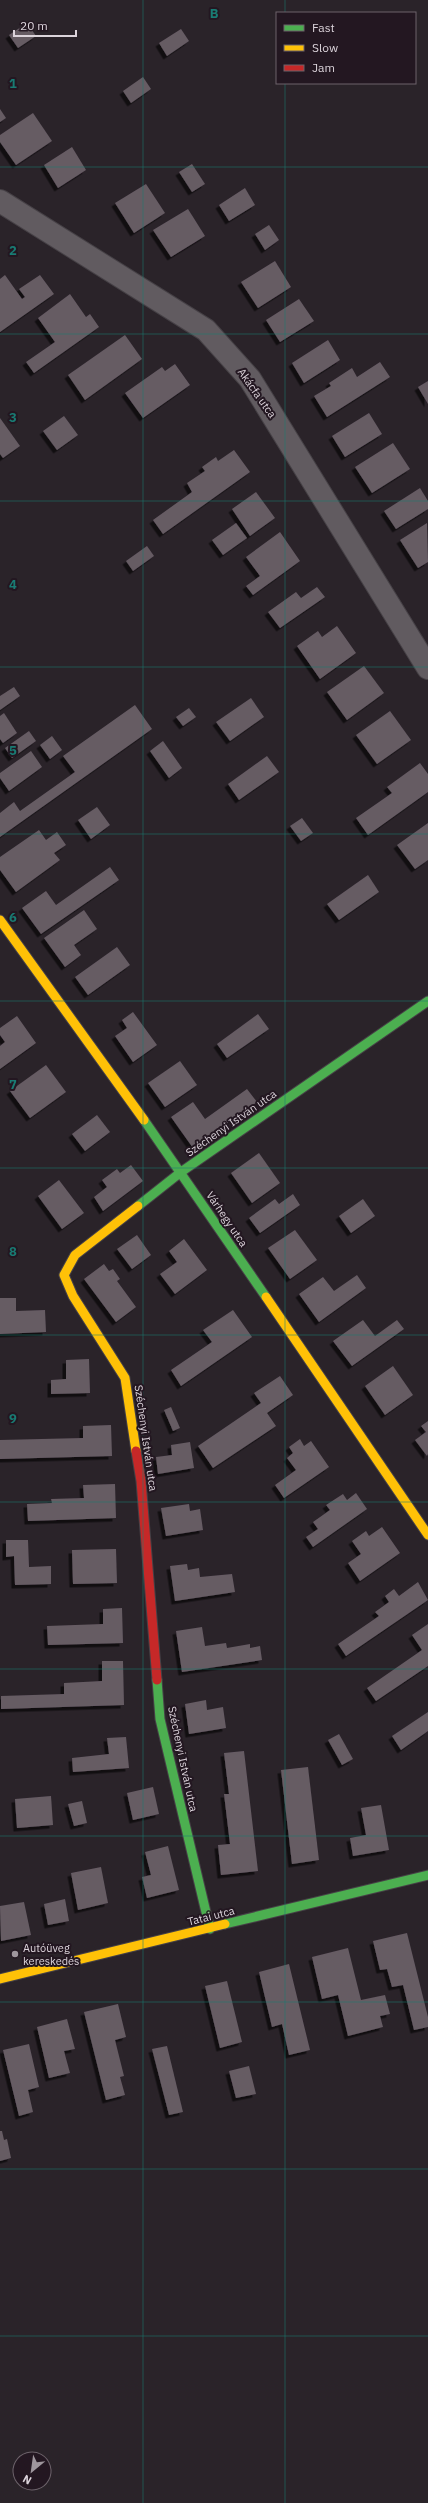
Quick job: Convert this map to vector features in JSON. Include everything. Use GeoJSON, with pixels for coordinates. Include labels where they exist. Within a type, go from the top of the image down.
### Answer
{"type":"FeatureCollection","features":[{"type":"Feature","properties":{"kind":"street","name":"Akácfa utca"},"geometry":{"type":"LineString","coordinates":[[0,201],[206,330],[250,379],[428,668]]}},
{"type":"Feature","properties":{"kind":"street","name":"Várhegy utca"},"geometry":{"type":"LineString","coordinates":[[0,920],[181,1172],[428,1535]]}},
{"type":"Feature","properties":{"kind":"street","name":"Széchenyi István utca"},"geometry":{"type":"LineString","coordinates":[[210,1929],[160,1719],[141,1481],[125,1378],[73,1296],[64,1275],[75,1255],[181,1172],[428,1001]]}},
{"type":"Feature","properties":{"kind":"street","name":"Tatai utca"},"geometry":{"type":"LineString","coordinates":[[0,1980],[428,1875]]}},
{"type":"Feature","properties":{"kind":"building"},"geometry":{"type":"Polygon","coordinates":[[[27,23],[36,36],[18,48],[9,35],[27,23]]]}},
{"type":"Feature","properties":{"kind":"building"},"geometry":{"type":"Polygon","coordinates":[[[181,29],[189,41],[167,56],[159,43],[181,29]]]}},
{"type":"Feature","properties":{"kind":"building"},"geometry":{"type":"Polygon","coordinates":[[[143,77],[151,89],[131,103],[123,91],[143,77]]]}},
{"type":"Feature","properties":{"kind":"building"},"geometry":{"type":"Polygon","coordinates":[[[0,109],[6,118],[0,122],[0,109]]]}},
{"type":"Feature","properties":{"kind":"building"},"geometry":{"type":"Polygon","coordinates":[[[33,113],[52,141],[16,165],[0,142],[0,135],[33,113]]]}},
{"type":"Feature","properties":{"kind":"building"},"geometry":{"type":"Polygon","coordinates":[[[72,147],[86,170],[58,188],[44,165],[72,147]]]}},
{"type":"Feature","properties":{"kind":"building"},"geometry":{"type":"Polygon","coordinates":[[[192,164],[205,184],[192,192],[179,172],[192,164]]]}},
{"type":"Feature","properties":{"kind":"building"},"geometry":{"type":"Polygon","coordinates":[[[146,184],[165,213],[134,233],[115,203],[146,184]]]}},
{"type":"Feature","properties":{"kind":"building"},"geometry":{"type":"Polygon","coordinates":[[[245,188],[255,205],[229,221],[219,205],[245,188]]]}},
{"type":"Feature","properties":{"kind":"building"},"geometry":{"type":"Polygon","coordinates":[[[188,209],[205,236],[171,257],[153,230],[188,209]]]}},
{"type":"Feature","properties":{"kind":"building"},"geometry":{"type":"Polygon","coordinates":[[[269,225],[279,240],[265,250],[255,234],[269,225]]]}},
{"type":"Feature","properties":{"kind":"building"},"geometry":{"type":"Polygon","coordinates":[[[275,261],[291,287],[258,308],[241,282],[275,261]]]}},
{"type":"Feature","properties":{"kind":"building"},"geometry":{"type":"Polygon","coordinates":[[[5,275],[22,299],[25,297],[19,289],[40,275],[54,294],[0,332],[0,279],[5,275]]]}},
{"type":"Feature","properties":{"kind":"building"},"geometry":{"type":"Polygon","coordinates":[[[70,294],[86,317],[90,314],[99,327],[34,373],[26,362],[55,342],[38,318],[70,294]]]}},
{"type":"Feature","properties":{"kind":"building"},"geometry":{"type":"Polygon","coordinates":[[[299,299],[314,321],[280,342],[266,320],[299,299]]]}},
{"type":"Feature","properties":{"kind":"building"},"geometry":{"type":"Polygon","coordinates":[[[125,335],[142,359],[85,400],[68,375],[125,335]]]}},
{"type":"Feature","properties":{"kind":"building"},"geometry":{"type":"Polygon","coordinates":[[[328,340],[340,360],[304,383],[292,363],[328,340]]]}},
{"type":"Feature","properties":{"kind":"building"},"geometry":{"type":"Polygon","coordinates":[[[380,362],[390,377],[327,417],[314,396],[331,386],[329,383],[352,368],[357,377],[380,362]]]}},
{"type":"Feature","properties":{"kind":"building"},"geometry":{"type":"Polygon","coordinates":[[[175,364],[190,385],[143,418],[125,393],[162,367],[165,371],[175,364]]]}},
{"type":"Feature","properties":{"kind":"building"},"geometry":{"type":"Polygon","coordinates":[[[428,381],[428,404],[418,387],[428,381]]]}},
{"type":"Feature","properties":{"kind":"building"},"geometry":{"type":"Polygon","coordinates":[[[369,413],[382,434],[345,457],[332,436],[369,413]]]}},
{"type":"Feature","properties":{"kind":"building"},"geometry":{"type":"Polygon","coordinates":[[[64,416],[78,435],[57,450],[43,431],[64,416]]]}},
{"type":"Feature","properties":{"kind":"building"},"geometry":{"type":"Polygon","coordinates":[[[0,418],[20,446],[3,458],[0,454],[0,418]]]}},
{"type":"Feature","properties":{"kind":"building"},"geometry":{"type":"Polygon","coordinates":[[[393,443],[410,469],[372,493],[355,467],[393,443]]]}},
{"type":"Feature","properties":{"kind":"building"},"geometry":{"type":"Polygon","coordinates":[[[234,450],[250,472],[163,534],[153,520],[192,492],[187,483],[205,471],[202,467],[216,457],[218,461],[234,450]]]}},
{"type":"Feature","properties":{"kind":"building"},"geometry":{"type":"Polygon","coordinates":[[[420,488],[428,501],[428,509],[396,529],[384,511],[420,488]]]}},
{"type":"Feature","properties":{"kind":"building"},"geometry":{"type":"Polygon","coordinates":[[[256,492],[275,518],[250,536],[232,509],[256,492]]]}},
{"type":"Feature","properties":{"kind":"building"},"geometry":{"type":"Polygon","coordinates":[[[236,523],[247,538],[223,555],[212,540],[236,523]]]}},
{"type":"Feature","properties":{"kind":"building"},"geometry":{"type":"Polygon","coordinates":[[[427,523],[428,562],[418,568],[400,540],[427,523]]]}},
{"type":"Feature","properties":{"kind":"building"},"geometry":{"type":"Polygon","coordinates":[[[280,532],[300,561],[253,595],[246,586],[260,576],[246,557],[280,532]]]}},
{"type":"Feature","properties":{"kind":"building"},"geometry":{"type":"Polygon","coordinates":[[[147,546],[154,556],[133,571],[126,561],[147,546]]]}},
{"type":"Feature","properties":{"kind":"building"},"geometry":{"type":"Polygon","coordinates":[[[317,587],[325,597],[280,628],[268,612],[296,592],[301,598],[317,587]]]}},
{"type":"Feature","properties":{"kind":"building"},"geometry":{"type":"Polygon","coordinates":[[[337,626],[356,653],[320,679],[297,646],[318,631],[322,637],[337,626]]]}},
{"type":"Feature","properties":{"kind":"building"},"geometry":{"type":"Polygon","coordinates":[[[364,666],[384,693],[347,720],[327,692],[364,666]]]}},
{"type":"Feature","properties":{"kind":"building"},"geometry":{"type":"Polygon","coordinates":[[[14,687],[20,696],[0,710],[0,696],[14,687]]]}},
{"type":"Feature","properties":{"kind":"building"},"geometry":{"type":"Polygon","coordinates":[[[251,698],[264,717],[230,741],[216,722],[251,698]]]}},
{"type":"Feature","properties":{"kind":"building"},"geometry":{"type":"Polygon","coordinates":[[[135,705],[152,729],[0,837],[0,813],[14,802],[20,811],[75,772],[63,756],[135,705]]]}},
{"type":"Feature","properties":{"kind":"building"},"geometry":{"type":"Polygon","coordinates":[[[189,708],[196,717],[183,726],[176,717],[189,708]]]}},
{"type":"Feature","properties":{"kind":"building"},"geometry":{"type":"Polygon","coordinates":[[[390,711],[411,740],[377,764],[356,735],[390,711]]]}},
{"type":"Feature","properties":{"kind":"building"},"geometry":{"type":"Polygon","coordinates":[[[4,713],[17,733],[3,743],[0,739],[0,716],[4,713]]]}},
{"type":"Feature","properties":{"kind":"building"},"geometry":{"type":"Polygon","coordinates":[[[29,731],[36,741],[12,758],[5,748],[29,731]]]}},
{"type":"Feature","properties":{"kind":"building"},"geometry":{"type":"Polygon","coordinates":[[[52,736],[62,750],[50,759],[40,745],[52,736]]]}},
{"type":"Feature","properties":{"kind":"building"},"geometry":{"type":"Polygon","coordinates":[[[163,741],[182,768],[169,778],[150,751],[163,741]]]}},
{"type":"Feature","properties":{"kind":"building"},"geometry":{"type":"Polygon","coordinates":[[[31,751],[42,767],[9,791],[0,778],[0,773],[31,751]]]}},
{"type":"Feature","properties":{"kind":"building"},"geometry":{"type":"Polygon","coordinates":[[[267,756],[279,772],[239,800],[228,784],[267,756]]]}},
{"type":"Feature","properties":{"kind":"building"},"geometry":{"type":"Polygon","coordinates":[[[420,763],[428,774],[428,792],[368,835],[356,818],[392,793],[387,787],[420,763]]]}},
{"type":"Feature","properties":{"kind":"building"},"geometry":{"type":"Polygon","coordinates":[[[97,807],[110,825],[91,839],[78,820],[97,807]]]}},
{"type":"Feature","properties":{"kind":"building"},"geometry":{"type":"Polygon","coordinates":[[[302,818],[313,833],[301,841],[290,826],[302,818]]]}},
{"type":"Feature","properties":{"kind":"building"},"geometry":{"type":"Polygon","coordinates":[[[428,823],[428,860],[415,869],[397,845],[428,823]]]}},
{"type":"Feature","properties":{"kind":"building"},"geometry":{"type":"Polygon","coordinates":[[[39,830],[46,840],[57,832],[66,845],[54,853],[60,860],[16,892],[0,870],[0,857],[39,830]]]}},
{"type":"Feature","properties":{"kind":"building"},"geometry":{"type":"Polygon","coordinates":[[[110,867],[119,880],[41,934],[22,908],[46,891],[56,905],[110,867]]]}},
{"type":"Feature","properties":{"kind":"building"},"geometry":{"type":"Polygon","coordinates":[[[368,875],[379,892],[339,920],[327,904],[368,875]]]}},
{"type":"Feature","properties":{"kind":"building"},"geometry":{"type":"Polygon","coordinates":[[[84,910],[97,929],[74,945],[81,955],[65,967],[44,938],[84,910]]]}},
{"type":"Feature","properties":{"kind":"building"},"geometry":{"type":"Polygon","coordinates":[[[117,947],[130,965],[88,995],[75,977],[117,947]]]}},
{"type":"Feature","properties":{"kind":"building"},"geometry":{"type":"Polygon","coordinates":[[[133,1012],[157,1045],[133,1062],[115,1036],[127,1028],[122,1020],[133,1012]]]}},
{"type":"Feature","properties":{"kind":"building"},"geometry":{"type":"Polygon","coordinates":[[[258,1014],[269,1029],[227,1058],[217,1044],[258,1014]]]}},
{"type":"Feature","properties":{"kind":"building"},"geometry":{"type":"Polygon","coordinates":[[[17,1016],[36,1043],[0,1069],[0,1046],[5,1042],[0,1035],[0,1028],[17,1016]]]}},
{"type":"Feature","properties":{"kind":"building"},"geometry":{"type":"Polygon","coordinates":[[[180,1061],[197,1085],[165,1107],[148,1083],[180,1061]]]}},
{"type":"Feature","properties":{"kind":"building"},"geometry":{"type":"Polygon","coordinates":[[[46,1065],[66,1092],[30,1118],[10,1091],[46,1065]]]}},
{"type":"Feature","properties":{"kind":"building"},"geometry":{"type":"Polygon","coordinates":[[[247,1089],[257,1102],[193,1148],[171,1117],[193,1102],[205,1119],[247,1089]]]}},
{"type":"Feature","properties":{"kind":"building"},"geometry":{"type":"Polygon","coordinates":[[[97,1115],[110,1132],[85,1151],[72,1134],[97,1115]]]}},
{"type":"Feature","properties":{"kind":"building"},"geometry":{"type":"Polygon","coordinates":[[[259,1153],[280,1183],[252,1203],[231,1173],[259,1153]]]}},
{"type":"Feature","properties":{"kind":"building"},"geometry":{"type":"Polygon","coordinates":[[[131,1165],[143,1181],[103,1211],[94,1197],[107,1187],[102,1180],[117,1169],[120,1173],[131,1165]]]}},
{"type":"Feature","properties":{"kind":"building"},"geometry":{"type":"Polygon","coordinates":[[[59,1180],[84,1213],[62,1229],[38,1196],[59,1180]]]}},
{"type":"Feature","properties":{"kind":"building"},"geometry":{"type":"Polygon","coordinates":[[[293,1194],[300,1205],[260,1233],[249,1218],[275,1199],[279,1204],[293,1194]]]}},
{"type":"Feature","properties":{"kind":"building"},"geometry":{"type":"Polygon","coordinates":[[[363,1199],[375,1216],[351,1233],[339,1216],[363,1199]]]}},
{"type":"Feature","properties":{"kind":"building"},"geometry":{"type":"Polygon","coordinates":[[[295,1230],[317,1260],[290,1279],[268,1248],[295,1230]]]}},
{"type":"Feature","properties":{"kind":"building"},"geometry":{"type":"Polygon","coordinates":[[[137,1235],[151,1255],[132,1269],[117,1249],[137,1235]]]}},
{"type":"Feature","properties":{"kind":"building"},"geometry":{"type":"Polygon","coordinates":[[[184,1239],[207,1270],[175,1294],[160,1274],[177,1262],[169,1251],[184,1239]]]}},
{"type":"Feature","properties":{"kind":"building"},"geometry":{"type":"Polygon","coordinates":[[[104,1264],[109,1271],[113,1269],[120,1279],[117,1281],[136,1307],[116,1322],[84,1279],[104,1264]]]}},
{"type":"Feature","properties":{"kind":"building"},"geometry":{"type":"Polygon","coordinates":[[[357,1275],[366,1288],[319,1322],[299,1294],[323,1277],[334,1291],[357,1275]]]}},
{"type":"Feature","properties":{"kind":"building"},"geometry":{"type":"Polygon","coordinates":[[[0,1298],[16,1298],[16,1311],[45,1310],[46,1332],[0,1334],[0,1298]]]}},
{"type":"Feature","properties":{"kind":"building"},"geometry":{"type":"Polygon","coordinates":[[[233,1310],[252,1337],[181,1386],[171,1370],[212,1342],[203,1330],[233,1310]]]}},
{"type":"Feature","properties":{"kind":"building"},"geometry":{"type":"Polygon","coordinates":[[[363,1320],[375,1336],[397,1320],[404,1329],[352,1366],[333,1341],[363,1320]]]}},
{"type":"Feature","properties":{"kind":"building"},"geometry":{"type":"Polygon","coordinates":[[[89,1359],[90,1393],[51,1394],[51,1380],[66,1379],[66,1360],[89,1359]]]}},
{"type":"Feature","properties":{"kind":"building"},"geometry":{"type":"Polygon","coordinates":[[[393,1366],[413,1395],[385,1415],[365,1386],[393,1366]]]}},
{"type":"Feature","properties":{"kind":"building"},"geometry":{"type":"Polygon","coordinates":[[[280,1376],[293,1395],[267,1413],[276,1426],[213,1468],[198,1446],[261,1403],[254,1393],[280,1376]]]}},
{"type":"Feature","properties":{"kind":"building"},"geometry":{"type":"Polygon","coordinates":[[[171,1407],[180,1428],[173,1431],[164,1410],[171,1407]]]}},
{"type":"Feature","properties":{"kind":"building"},"geometry":{"type":"Polygon","coordinates":[[[428,1421],[427,1456],[415,1440],[426,1432],[421,1426],[428,1421]]]}},
{"type":"Feature","properties":{"kind":"building"},"geometry":{"type":"Polygon","coordinates":[[[111,1425],[112,1456],[0,1459],[0,1440],[83,1438],[83,1426],[111,1425]]]}},
{"type":"Feature","properties":{"kind":"building"},"geometry":{"type":"Polygon","coordinates":[[[300,1439],[304,1446],[311,1441],[329,1467],[284,1498],[275,1485],[296,1470],[287,1458],[293,1453],[289,1447],[300,1439]]]}},
{"type":"Feature","properties":{"kind":"building"},"geometry":{"type":"Polygon","coordinates":[[[190,1442],[194,1468],[158,1474],[156,1457],[172,1455],[171,1445],[190,1442]]]}},
{"type":"Feature","properties":{"kind":"building"},"geometry":{"type":"Polygon","coordinates":[[[115,1484],[116,1518],[28,1521],[27,1504],[52,1503],[51,1499],[84,1498],[83,1485],[115,1484]]]}},
{"type":"Feature","properties":{"kind":"building"},"geometry":{"type":"Polygon","coordinates":[[[356,1493],[367,1509],[313,1547],[306,1537],[318,1529],[313,1522],[330,1510],[326,1505],[343,1494],[347,1500],[356,1493]]]}},
{"type":"Feature","properties":{"kind":"building"},"geometry":{"type":"Polygon","coordinates":[[[189,1504],[190,1511],[200,1509],[203,1530],[166,1536],[161,1508],[189,1504]]]}},
{"type":"Feature","properties":{"kind":"building"},"geometry":{"type":"Polygon","coordinates":[[[382,1527],[400,1553],[360,1581],[348,1563],[361,1554],[352,1541],[366,1531],[369,1536],[382,1527]]]}},
{"type":"Feature","properties":{"kind":"building"},"geometry":{"type":"Polygon","coordinates":[[[6,1540],[28,1540],[29,1567],[51,1566],[51,1584],[15,1585],[14,1556],[6,1557],[6,1540]]]}},
{"type":"Feature","properties":{"kind":"building"},"geometry":{"type":"Polygon","coordinates":[[[116,1549],[117,1583],[73,1584],[72,1550],[116,1549]]]}},
{"type":"Feature","properties":{"kind":"building"},"geometry":{"type":"Polygon","coordinates":[[[187,1564],[188,1570],[199,1568],[200,1577],[232,1574],[235,1592],[175,1601],[170,1566],[187,1564]]]}},
{"type":"Feature","properties":{"kind":"building"},"geometry":{"type":"Polygon","coordinates":[[[418,1582],[428,1600],[346,1656],[338,1644],[379,1616],[375,1612],[389,1602],[385,1596],[394,1589],[399,1596],[418,1582]]]}},
{"type":"Feature","properties":{"kind":"building"},"geometry":{"type":"Polygon","coordinates":[[[122,1608],[123,1643],[48,1645],[47,1626],[103,1624],[103,1609],[122,1608]]]}},
{"type":"Feature","properties":{"kind":"building"},"geometry":{"type":"Polygon","coordinates":[[[428,1624],[428,1666],[376,1701],[367,1688],[422,1650],[412,1635],[428,1624]]]}},
{"type":"Feature","properties":{"kind":"building"},"geometry":{"type":"Polygon","coordinates":[[[202,1627],[205,1646],[226,1643],[227,1648],[250,1644],[250,1648],[260,1646],[262,1660],[182,1672],[176,1631],[202,1627]]]}},
{"type":"Feature","properties":{"kind":"building"},"geometry":{"type":"Polygon","coordinates":[[[102,1661],[123,1661],[124,1705],[1,1709],[1,1696],[64,1694],[64,1683],[102,1681],[102,1661]]]}},
{"type":"Feature","properties":{"kind":"building"},"geometry":{"type":"Polygon","coordinates":[[[206,1700],[207,1710],[223,1707],[226,1728],[189,1734],[185,1704],[206,1700]]]}},
{"type":"Feature","properties":{"kind":"building"},"geometry":{"type":"Polygon","coordinates":[[[428,1712],[428,1731],[401,1750],[392,1736],[428,1712]]]}},
{"type":"Feature","properties":{"kind":"building"},"geometry":{"type":"Polygon","coordinates":[[[339,1734],[353,1759],[342,1765],[328,1740],[339,1734]]]}},
{"type":"Feature","properties":{"kind":"building"},"geometry":{"type":"Polygon","coordinates":[[[126,1737],[129,1768],[73,1772],[72,1758],[109,1754],[107,1738],[126,1737]]]}},
{"type":"Feature","properties":{"kind":"building"},"geometry":{"type":"Polygon","coordinates":[[[244,1751],[258,1871],[221,1875],[218,1845],[230,1844],[224,1794],[229,1794],[224,1753],[244,1751]]]}},
{"type":"Feature","properties":{"kind":"building"},"geometry":{"type":"Polygon","coordinates":[[[308,1767],[319,1860],[292,1864],[281,1770],[308,1767]]]}},
{"type":"Feature","properties":{"kind":"building"},"geometry":{"type":"Polygon","coordinates":[[[153,1787],[159,1814],[133,1820],[127,1793],[153,1787]]]}},
{"type":"Feature","properties":{"kind":"building"},"geometry":{"type":"Polygon","coordinates":[[[51,1796],[53,1825],[17,1828],[15,1799],[51,1796]]]}},
{"type":"Feature","properties":{"kind":"building"},"geometry":{"type":"Polygon","coordinates":[[[82,1801],[87,1823],[74,1826],[68,1804],[82,1801]]]}},
{"type":"Feature","properties":{"kind":"building"},"geometry":{"type":"Polygon","coordinates":[[[381,1805],[389,1850],[353,1856],[350,1838],[366,1835],[361,1808],[381,1805]]]}},
{"type":"Feature","properties":{"kind":"building"},"geometry":{"type":"Polygon","coordinates":[[[168,1846],[179,1890],[147,1898],[142,1877],[151,1875],[145,1852],[168,1846]]]}},
{"type":"Feature","properties":{"kind":"building"},"geometry":{"type":"Polygon","coordinates":[[[101,1867],[108,1903],[78,1910],[71,1873],[101,1867]]]}},
{"type":"Feature","properties":{"kind":"building"},"geometry":{"type":"Polygon","coordinates":[[[65,1899],[69,1921],[48,1925],[44,1904],[65,1899]]]}},
{"type":"Feature","properties":{"kind":"building"},"geometry":{"type":"Polygon","coordinates":[[[24,1902],[31,1935],[1,1941],[0,1906],[24,1902]]]}},
{"type":"Feature","properties":{"kind":"building"},"geometry":{"type":"Polygon","coordinates":[[[407,1933],[428,2017],[428,2027],[414,2030],[403,1985],[392,1987],[387,1969],[380,1970],[373,1941],[407,1933]]]}},
{"type":"Feature","properties":{"kind":"building"},"geometry":{"type":"Polygon","coordinates":[[[348,1948],[361,2000],[385,1995],[390,2014],[380,2016],[383,2027],[348,2036],[338,1995],[322,1999],[312,1957],[348,1948]]]}},
{"type":"Feature","properties":{"kind":"building"},"geometry":{"type":"Polygon","coordinates":[[[289,1964],[310,2050],[289,2055],[282,2024],[272,2027],[259,1972],[289,1964]]]}},
{"type":"Feature","properties":{"kind":"building"},"geometry":{"type":"Polygon","coordinates":[[[227,1981],[242,2042],[220,2048],[205,1986],[227,1981]]]}},
{"type":"Feature","properties":{"kind":"building"},"geometry":{"type":"Polygon","coordinates":[[[118,2004],[126,2037],[115,2040],[124,2076],[120,2077],[125,2095],[106,2100],[84,2012],[118,2004]]]}},
{"type":"Feature","properties":{"kind":"building"},"geometry":{"type":"Polygon","coordinates":[[[67,2019],[75,2049],[64,2051],[70,2073],[49,2078],[37,2027],[67,2019]]]}},
{"type":"Feature","properties":{"kind":"building"},"geometry":{"type":"Polygon","coordinates":[[[29,2044],[39,2087],[28,2090],[33,2112],[19,2116],[3,2050],[29,2044]]]}},
{"type":"Feature","properties":{"kind":"building"},"geometry":{"type":"Polygon","coordinates":[[[167,2046],[183,2112],[169,2115],[152,2049],[167,2046]]]}},
{"type":"Feature","properties":{"kind":"building"},"geometry":{"type":"Polygon","coordinates":[[[249,2066],[256,2094],[236,2098],[229,2071],[249,2066]]]}},
{"type":"Feature","properties":{"kind":"building"},"geometry":{"type":"Polygon","coordinates":[[[0,2131],[2,2131],[4,2140],[7,2139],[11,2158],[0,2161],[0,2131]]]}},
{"type":"Feature","properties":{"kind":"traffic: fast"},"geometry":{"type":"LineString","coordinates":[[138,1206],[181,1172],[428,1001]]}},
{"type":"Feature","properties":{"kind":"traffic: fast"},"geometry":{"type":"LineString","coordinates":[[144,1120],[266,1297]]}},
{"type":"Feature","properties":{"kind":"traffic: fast"},"geometry":{"type":"LineString","coordinates":[[157,1680],[160,1719],[210,1929]]}},
{"type":"Feature","properties":{"kind":"traffic: fast"},"geometry":{"type":"LineString","coordinates":[[225,1924],[428,1875]]}},
{"type":"Feature","properties":{"kind":"traffic: slow"},"geometry":{"type":"LineString","coordinates":[[0,920],[144,1120]]}},
{"type":"Feature","properties":{"kind":"traffic: slow"},"geometry":{"type":"LineString","coordinates":[[136,1451],[125,1378],[73,1296],[64,1275],[75,1255],[138,1206]]}},
{"type":"Feature","properties":{"kind":"traffic: slow"},"geometry":{"type":"LineString","coordinates":[[266,1297],[428,1535]]}},
{"type":"Feature","properties":{"kind":"traffic: slow"},"geometry":{"type":"LineString","coordinates":[[0,1979],[225,1924]]}},
{"type":"Feature","properties":{"kind":"traffic: jam"},"geometry":{"type":"LineString","coordinates":[[136,1451],[141,1481],[157,1680]]}},
{"type":"Feature","properties":{"kind":"place","name":"Autóüveg kereskedés"},"geometry":{"type":"Point","coordinates":[15,1954]}}]}
